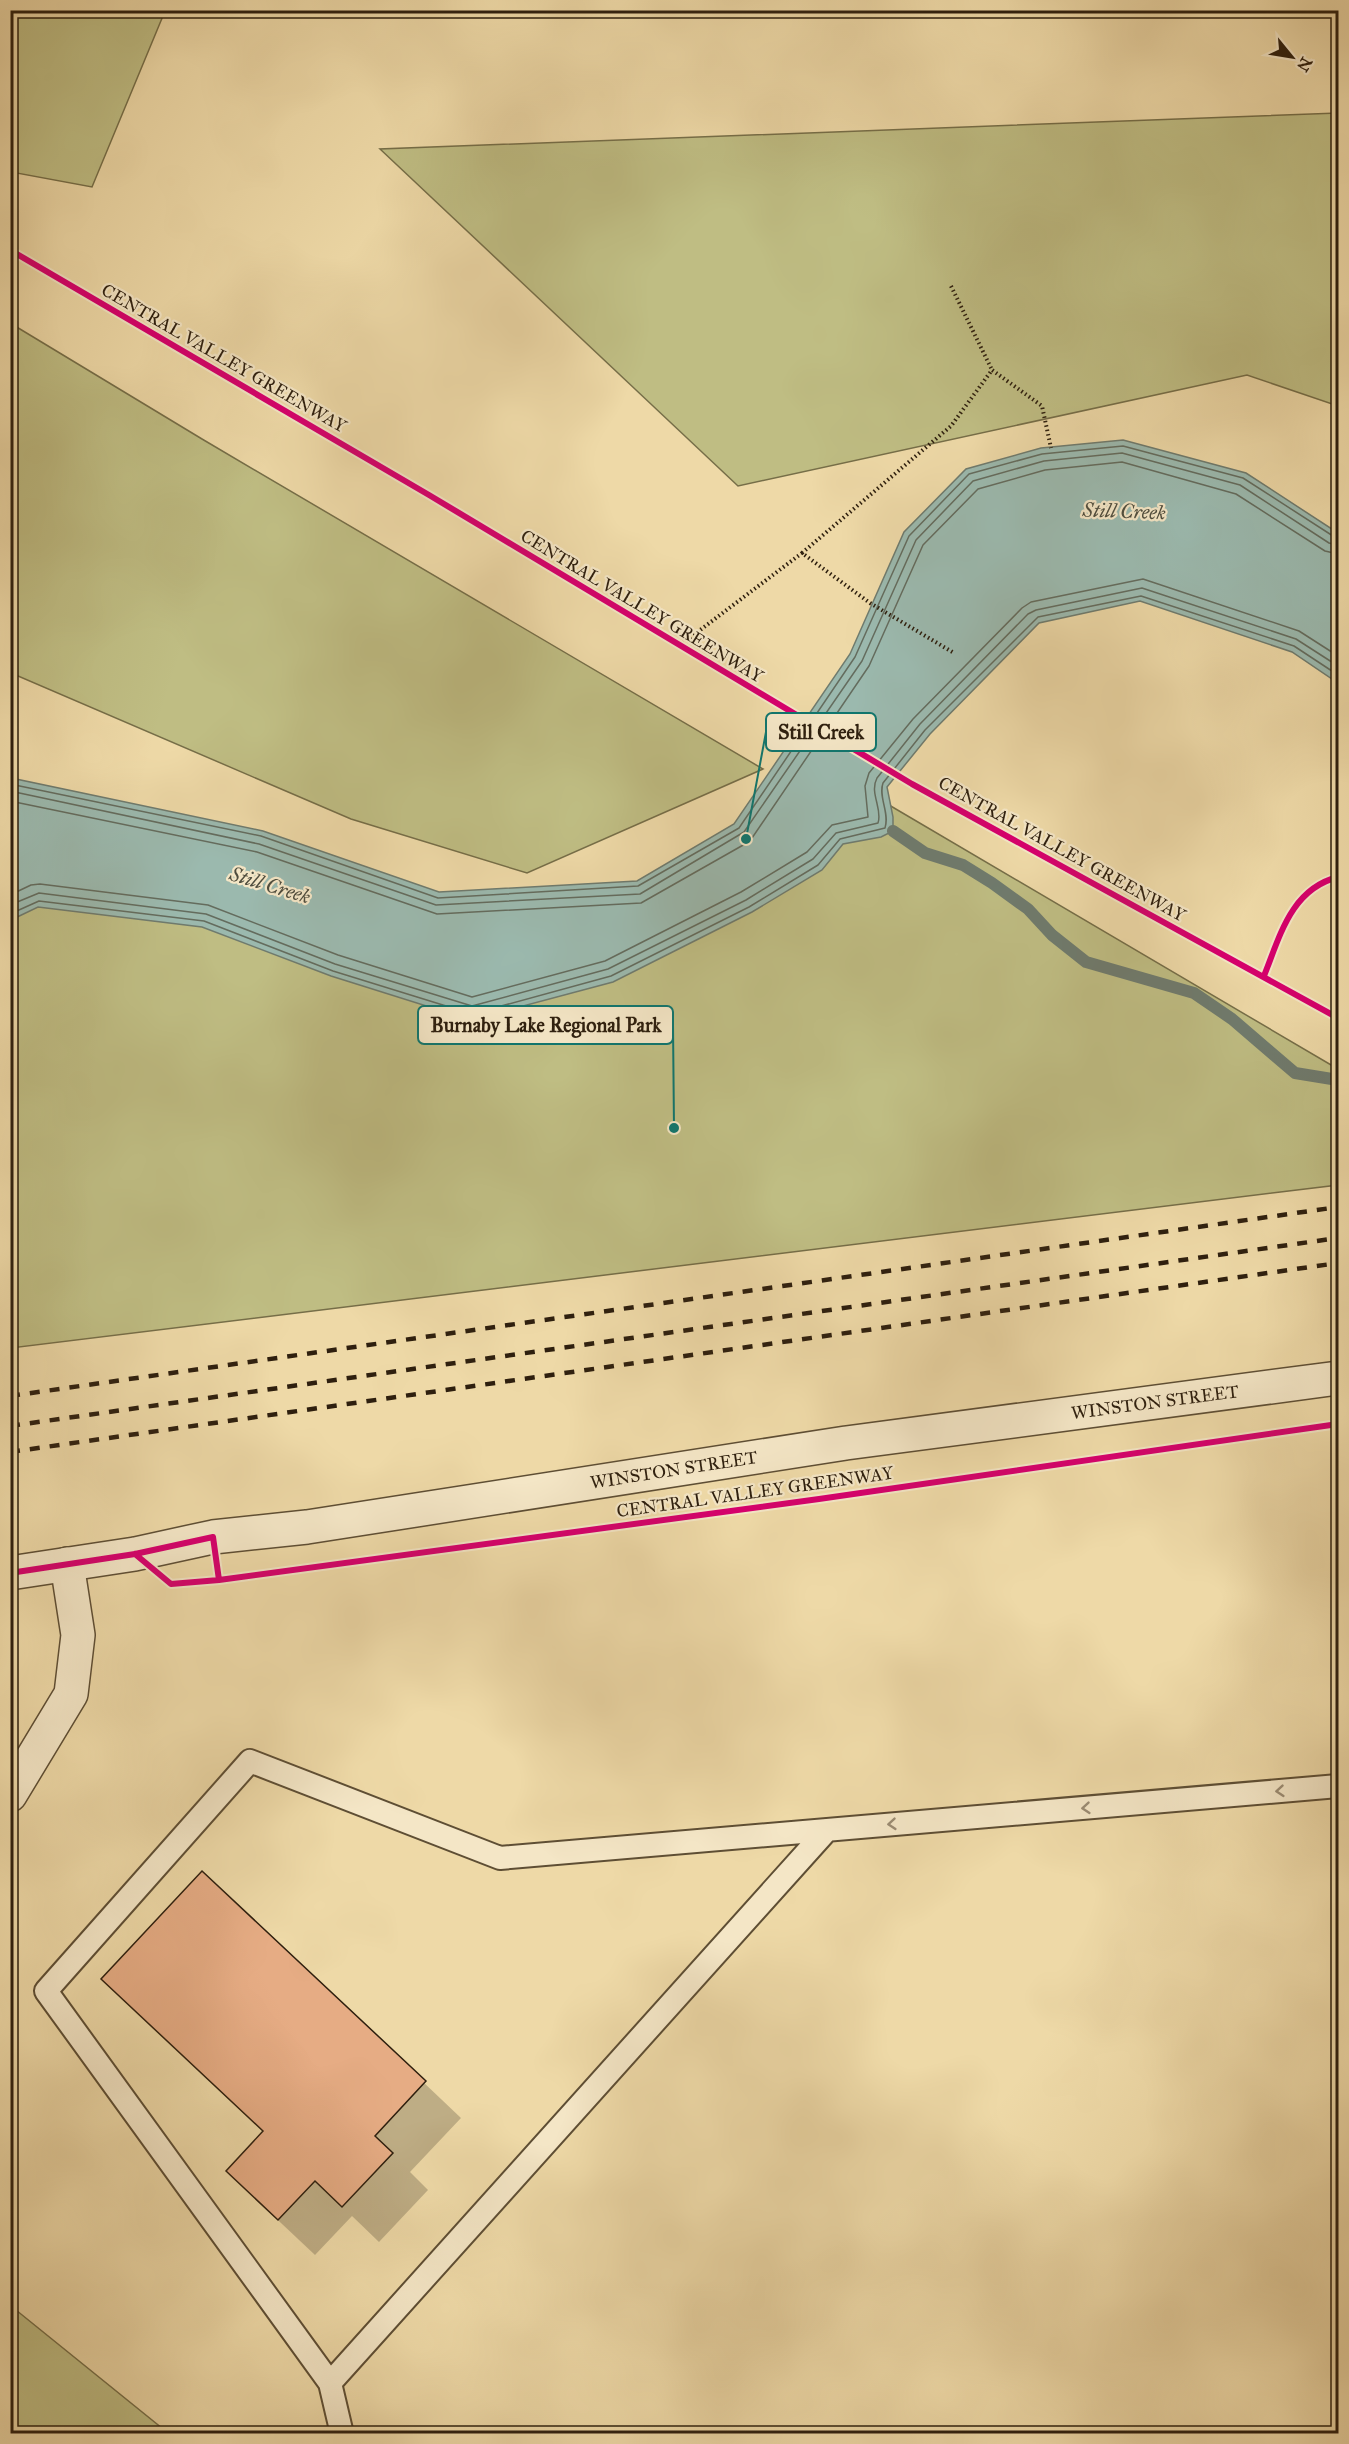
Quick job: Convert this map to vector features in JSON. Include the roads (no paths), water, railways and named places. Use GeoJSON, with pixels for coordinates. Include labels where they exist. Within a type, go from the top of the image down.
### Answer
{"type":"FeatureCollection","features":[{"type":"Feature","properties":{"kind":"street","name":"WINSTON STREET"},"geometry":{"type":"LineString","coordinates":[[10,1573],[135,1554],[213,1537],[307,1527],[846,1443],[1338,1378]]}},
{"type":"Feature","properties":{"kind":"street"},"geometry":{"type":"LineString","coordinates":[[10,1795],[71,1694],[78,1635],[67,1564]]}},
{"type":"Feature","properties":{"kind":"lane"},"geometry":{"type":"LineString","coordinates":[[342,2433],[330,2383],[46,1991],[250,1761],[500,1858],[1338,1786]]}},
{"type":"Feature","properties":{"kind":"lane"},"geometry":{"type":"LineString","coordinates":[[330,2383],[827,1830]]}},
{"type":"Feature","properties":{"kind":"water"},"geometry":{"type":"Polygon","coordinates":[[[1123,440],[1246,473],[1338,533],[1338,683],[1292,652],[1140,601],[1039,623],[930,734],[887,787],[893,817],[893,831],[881,837],[843,844],[822,870],[752,912],[613,982],[471,1020],[331,976],[202,927],[38,907],[11,920],[11,778],[263,831],[439,892],[637,881],[734,824],[850,654],[904,532],[966,469],[1041,448],[1123,440]]]}},
{"type":"Feature","properties":{"kind":"waterway"},"geometry":{"type":"LineString","coordinates":[[893,831],[925,853],[963,865],[992,883],[1028,909],[1052,935],[1086,962],[1194,993],[1232,1019],[1295,1073],[1338,1080]]}},
{"type":"Feature","properties":{"kind":"railway"},"geometry":{"type":"LineString","coordinates":[[10,1396],[1338,1207]]}},
{"type":"Feature","properties":{"kind":"railway"},"geometry":{"type":"LineString","coordinates":[[10,1426],[1338,1238]]}},
{"type":"Feature","properties":{"kind":"railway"},"geometry":{"type":"LineString","coordinates":[[10,1452],[1338,1263]]}},
{"type":"Feature","properties":{"kind":"place","name":"Still Creek"},"geometry":{"type":"Point","coordinates":[746,839]}},
{"type":"Feature","properties":{"kind":"place","name":"Burnaby Lake Regional Park"},"geometry":{"type":"Point","coordinates":[674,1128]}}]}
